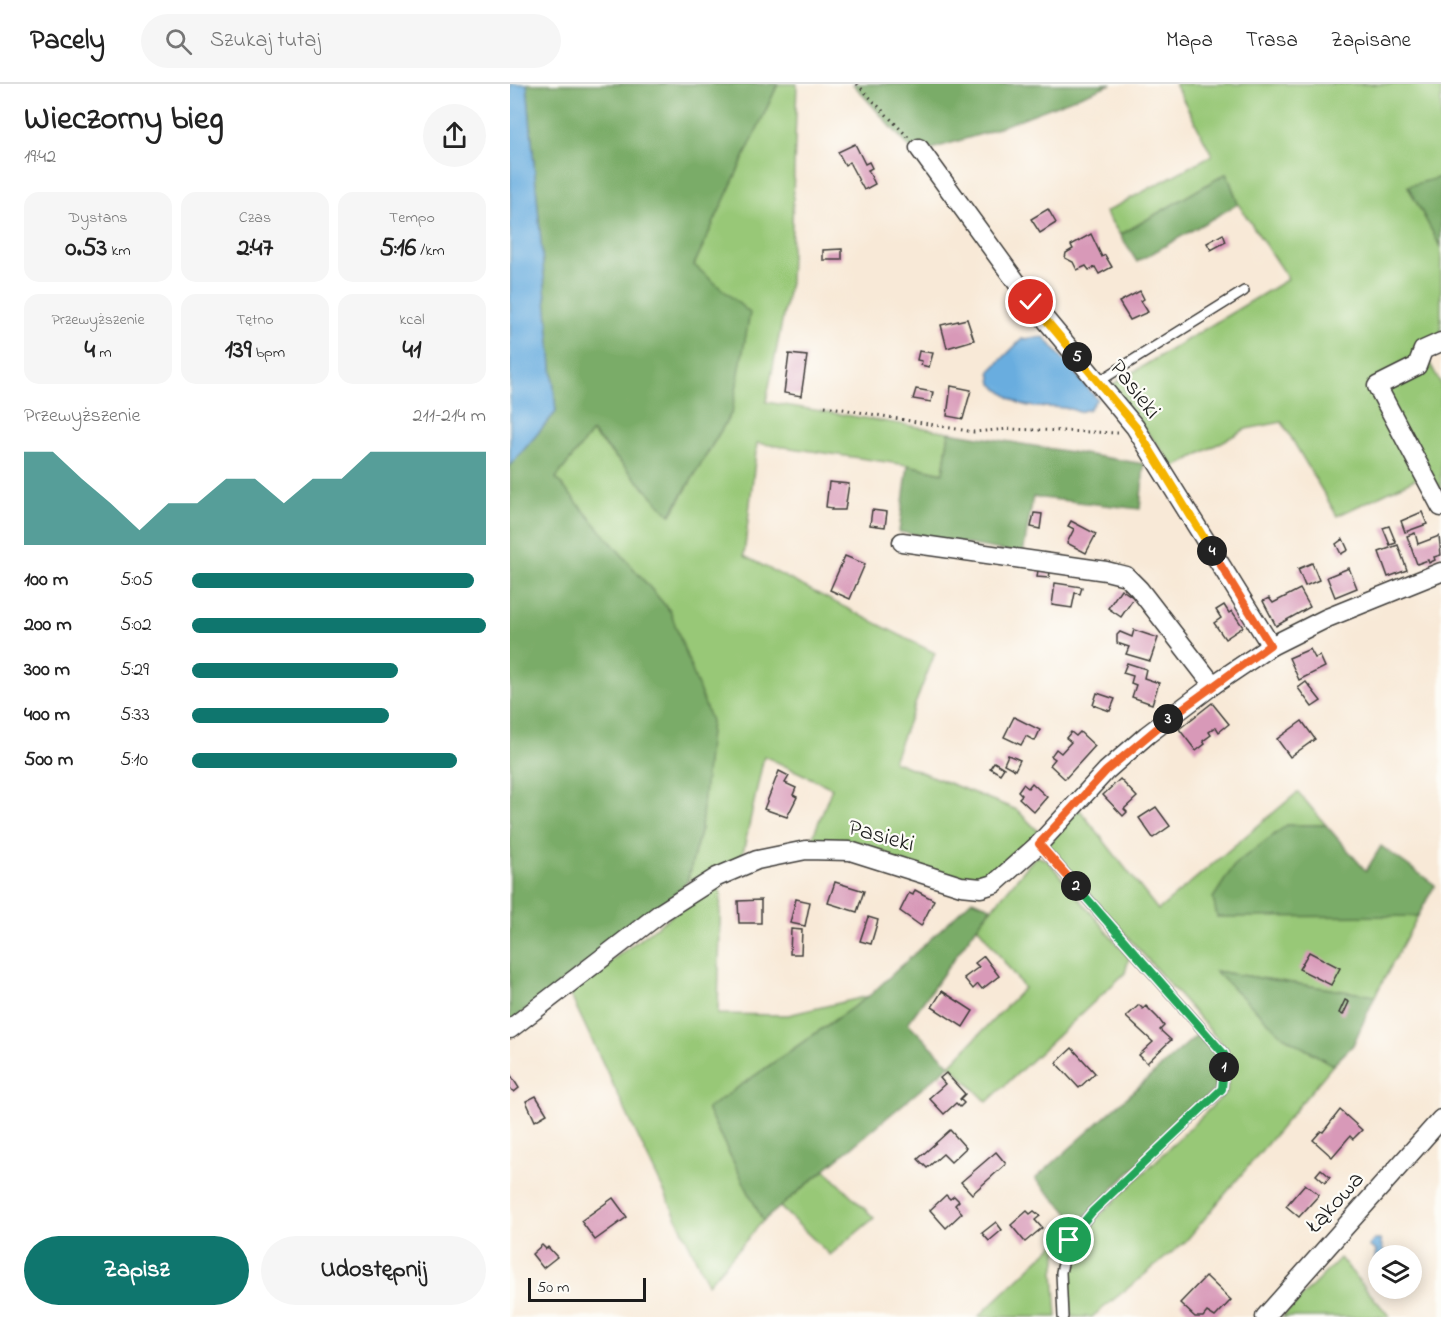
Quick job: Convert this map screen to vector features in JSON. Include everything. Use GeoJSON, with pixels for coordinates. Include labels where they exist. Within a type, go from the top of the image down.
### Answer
{"type":"FeatureCollection","features":[{"type":"Feature","properties":{"kind":"street","name":"Pasieki"},"geometry":{"type":"LineString","coordinates":[[919,148],[1031,302],[1138,431],[1270,645]]}},
{"type":"Feature","properties":{"kind":"street"},"geometry":{"type":"LineString","coordinates":[[1441,342],[1423,350],[1417,366],[1377,386],[1441,507]]}},
{"type":"Feature","properties":{"kind":"street"},"geometry":{"type":"LineString","coordinates":[[902,542],[1106,571],[1126,576],[1139,589],[1213,685]]}},
{"type":"Feature","properties":{"kind":"street","name":"Pasieki"},"geometry":{"type":"LineString","coordinates":[[510,1029],[662,912],[717,877],[746,863],[806,850],[850,851],[962,886],[981,888],[994,885],[1039,844],[1106,771],[1147,735],[1270,645],[1327,618],[1441,572]]}},
{"type":"Feature","properties":{"kind":"street","name":"Łąkowa"},"geometry":{"type":"LineString","coordinates":[[1265,1317],[1441,1119]]}},
{"type":"Feature","properties":{"kind":"lane"},"geometry":{"type":"LineString","coordinates":[[1098,382],[1244,291]]}},
{"type":"Feature","properties":{"kind":"lane"},"geometry":{"type":"LineString","coordinates":[[1039,844],[1224,1054],[1222,1089],[1092,1212],[1069,1240],[1061,1272],[1063,1317]]}},
{"type":"Feature","properties":{"kind":"path"},"geometry":{"type":"LineString","coordinates":[[857,84],[919,148]]}},
{"type":"Feature","properties":{"kind":"path"},"geometry":{"type":"LineString","coordinates":[[825,406],[974,432],[1010,429],[1116,434],[1138,431]]}},
{"type":"Feature","properties":{"kind":"green space"},"geometry":{"type":"Polygon","coordinates":[[[527,84],[778,84],[694,265],[750,313],[732,412],[670,515],[592,432],[556,478],[670,611],[711,721],[701,828],[687,882],[671,898],[510,1022],[510,466],[556,412],[527,84]]]}},
{"type":"Feature","properties":{"kind":"green space"},"geometry":{"type":"Polygon","coordinates":[[[778,84],[797,84],[790,282],[766,402],[949,432],[943,473],[907,465],[757,443],[744,556],[935,653],[893,761],[1017,810],[1040,833],[990,881],[966,881],[810,844],[832,788],[764,756],[743,853],[722,867],[687,882],[701,828],[556,478],[591,432],[671,515],[732,412],[694,265],[778,84]]]}},
{"type":"Feature","properties":{"kind":"green space"},"geometry":{"type":"Polygon","coordinates":[[[853,84],[1111,84],[985,133],[915,154],[853,84]]]}},
{"type":"Feature","properties":{"kind":"green space"},"geometry":{"type":"Polygon","coordinates":[[[1175,84],[1441,84],[1441,177],[1408,187],[1441,248],[1441,350],[1426,356],[1441,384],[1441,492],[1430,472],[1337,516],[1282,422],[1246,429],[1175,467],[1110,386],[1288,279],[1238,204],[1227,173],[1120,235],[1105,212],[1212,155],[1175,84]]]}},
{"type":"Feature","properties":{"kind":"green space"},"geometry":{"type":"Polygon","coordinates":[[[1227,173],[1238,204],[1137,262],[1120,235],[1227,173]]]}},
{"type":"Feature","properties":{"kind":"green space"},"geometry":{"type":"Polygon","coordinates":[[[1441,177],[1441,248],[1408,186],[1441,177]]]}},
{"type":"Feature","properties":{"kind":"green space"},"geometry":{"type":"Polygon","coordinates":[[[949,432],[1144,464],[1140,509],[1033,497],[1023,554],[899,532],[908,465],[943,473],[949,432]]]}},
{"type":"Feature","properties":{"kind":"green space"},"geometry":{"type":"Polygon","coordinates":[[[1298,792],[1326,825],[1287,825],[1346,916],[1418,916],[1375,996],[1216,971],[1283,1036],[1333,1065],[1186,1241],[1092,1317],[1072,1317],[1068,1293],[1069,1260],[1088,1227],[1227,1092],[1230,1053],[1047,845],[1079,809],[1158,910],[1298,792]]]}},
{"type":"Feature","properties":{"kind":"green space"},"geometry":{"type":"Polygon","coordinates":[[[1287,825],[1326,825],[1366,871],[1381,846],[1435,885],[1418,916],[1217,917],[1213,898],[1235,864],[1287,825]]]}},
{"type":"Feature","properties":{"kind":"green space"},"geometry":{"type":"Polygon","coordinates":[[[1036,856],[1047,860],[1129,958],[1125,973],[987,1102],[950,1065],[1024,988],[977,926],[1036,856]]]}},
{"type":"Feature","properties":{"kind":"green space"},"geometry":{"type":"Polygon","coordinates":[[[721,879],[718,1014],[788,1015],[869,996],[707,1109],[763,1221],[708,1284],[569,992],[721,879]]]}},
{"type":"Feature","properties":{"kind":"green space"},"geometry":{"type":"Polygon","coordinates":[[[972,900],[991,907],[908,1023],[950,1065],[763,1221],[707,1109],[869,996],[972,900]]]}},
{"type":"Feature","properties":{"kind":"green space"},"geometry":{"type":"Polygon","coordinates":[[[1215,971],[1375,996],[1353,1045],[1333,1065],[1283,1036],[1215,971]]]}},
{"type":"Feature","properties":{"kind":"green space"},"geometry":{"type":"Polygon","coordinates":[[[1199,1033],[1219,1055],[1217,1087],[1078,1223],[1035,1179],[1199,1033]]]}},
{"type":"Feature","properties":{"kind":"green space"},"geometry":{"type":"Polygon","coordinates":[[[825,1170],[874,1218],[830,1255],[780,1207],[825,1170]]]}},
{"type":"Feature","properties":{"kind":"green space"},"geometry":{"type":"Polygon","coordinates":[[[1060,1239],[1054,1272],[1057,1317],[978,1317],[1060,1239]]]}},
{"type":"Feature","properties":{"kind":"green space"},"geometry":{"type":"Polygon","coordinates":[[[1340,1258],[1368,1291],[1368,1299],[1375,1299],[1390,1317],[1282,1317],[1340,1258]]]}},
{"type":"Feature","properties":{"kind":"water"},"geometry":{"type":"Polygon","coordinates":[[[510,84],[527,84],[556,412],[510,466],[510,84]]]}},
{"type":"Feature","properties":{"kind":"water"},"geometry":{"type":"Polygon","coordinates":[[[1044,337],[1097,399],[1089,409],[1079,412],[1066,408],[1020,404],[992,384],[990,371],[1022,339],[1044,337]]]}},
{"type":"Feature","properties":{"kind":"water"},"geometry":{"type":"Polygon","coordinates":[[[1374,1240],[1380,1240],[1382,1245],[1370,1245],[1374,1240]]]}},
{"type":"Feature","properties":{"kind":"building"},"geometry":{"type":"Polygon","coordinates":[[[855,144],[865,164],[869,162],[872,168],[868,170],[875,184],[864,190],[849,162],[845,165],[838,152],[855,144]]]}},
{"type":"Feature","properties":{"kind":"building"},"geometry":{"type":"Polygon","coordinates":[[[1048,209],[1056,223],[1040,233],[1031,219],[1048,209]]]}},
{"type":"Feature","properties":{"kind":"building"},"geometry":{"type":"Polygon","coordinates":[[[1091,234],[1102,257],[1105,255],[1112,267],[1099,274],[1095,267],[1089,270],[1086,266],[1077,270],[1073,262],[1065,258],[1066,253],[1073,249],[1071,245],[1091,234]]]}},
{"type":"Feature","properties":{"kind":"building"},"geometry":{"type":"Polygon","coordinates":[[[1223,234],[1226,242],[1211,250],[1207,243],[1223,234]]]}},
{"type":"Feature","properties":{"kind":"building"},"geometry":{"type":"Polygon","coordinates":[[[842,249],[842,260],[823,260],[823,250],[842,249]]]}},
{"type":"Feature","properties":{"kind":"building"},"geometry":{"type":"Polygon","coordinates":[[[1140,291],[1144,299],[1141,301],[1148,312],[1130,320],[1119,302],[1140,291]]]}},
{"type":"Feature","properties":{"kind":"building"},"geometry":{"type":"Polygon","coordinates":[[[967,319],[974,340],[947,348],[941,325],[967,319]]]}},
{"type":"Feature","properties":{"kind":"building"},"geometry":{"type":"Polygon","coordinates":[[[919,351],[933,353],[929,367],[921,365],[922,361],[917,360],[919,351]]]}},
{"type":"Feature","properties":{"kind":"building"},"geometry":{"type":"Polygon","coordinates":[[[789,354],[807,356],[801,396],[784,393],[789,354]]]}},
{"type":"Feature","properties":{"kind":"building"},"geometry":{"type":"Polygon","coordinates":[[[951,386],[971,390],[963,419],[947,416],[951,386]]]}},
{"type":"Feature","properties":{"kind":"building"},"geometry":{"type":"Polygon","coordinates":[[[916,389],[933,392],[931,402],[913,399],[916,389]]]}},
{"type":"Feature","properties":{"kind":"building"},"geometry":{"type":"Polygon","coordinates":[[[829,482],[849,484],[845,510],[831,510],[832,508],[826,507],[829,482]]]}},
{"type":"Feature","properties":{"kind":"building"},"geometry":{"type":"Polygon","coordinates":[[[872,510],[887,512],[885,527],[870,525],[872,510]]]}},
{"type":"Feature","properties":{"kind":"building"},"geometry":{"type":"Polygon","coordinates":[[[1422,512],[1427,524],[1405,532],[1401,521],[1422,512]]]}},
{"type":"Feature","properties":{"kind":"building"},"geometry":{"type":"Polygon","coordinates":[[[1034,513],[1042,514],[1040,529],[1031,527],[1034,513]]]}},
{"type":"Feature","properties":{"kind":"building"},"geometry":{"type":"Polygon","coordinates":[[[1071,521],[1096,534],[1086,553],[1067,543],[1074,529],[1068,526],[1071,521]]]}},
{"type":"Feature","properties":{"kind":"building"},"geometry":{"type":"Polygon","coordinates":[[[1389,526],[1396,543],[1390,545],[1383,528],[1389,526]]]}},
{"type":"Feature","properties":{"kind":"building"},"geometry":{"type":"Polygon","coordinates":[[[1415,533],[1418,544],[1439,536],[1441,555],[1434,557],[1435,560],[1429,563],[1428,560],[1417,564],[1407,536],[1415,533]]]}},
{"type":"Feature","properties":{"kind":"building"},"geometry":{"type":"Polygon","coordinates":[[[1343,539],[1348,550],[1341,554],[1336,544],[1343,539]]]}},
{"type":"Feature","properties":{"kind":"building"},"geometry":{"type":"Polygon","coordinates":[[[1398,545],[1407,570],[1388,577],[1379,552],[1398,545]]]}},
{"type":"Feature","properties":{"kind":"building"},"geometry":{"type":"Polygon","coordinates":[[[845,556],[865,564],[850,599],[830,590],[845,556]]]}},
{"type":"Feature","properties":{"kind":"building"},"geometry":{"type":"Polygon","coordinates":[[[1312,563],[1319,580],[1305,586],[1298,569],[1312,563]]]}},
{"type":"Feature","properties":{"kind":"building"},"geometry":{"type":"Polygon","coordinates":[[[1349,568],[1357,588],[1335,597],[1327,577],[1349,568]]]}},
{"type":"Feature","properties":{"kind":"building"},"geometry":{"type":"Polygon","coordinates":[[[1038,570],[1050,572],[1049,578],[1037,577],[1038,570]]]}},
{"type":"Feature","properties":{"kind":"building"},"geometry":{"type":"Polygon","coordinates":[[[1055,583],[1082,587],[1080,594],[1075,593],[1072,608],[1052,605],[1055,583]]]}},
{"type":"Feature","properties":{"kind":"building"},"geometry":{"type":"Polygon","coordinates":[[[1121,589],[1134,598],[1121,617],[1108,608],[1121,589]]]}},
{"type":"Feature","properties":{"kind":"building"},"geometry":{"type":"Polygon","coordinates":[[[1300,589],[1310,607],[1276,626],[1263,601],[1269,598],[1273,603],[1300,589]]]}},
{"type":"Feature","properties":{"kind":"building"},"geometry":{"type":"Polygon","coordinates":[[[1224,605],[1229,613],[1232,611],[1243,627],[1225,639],[1214,623],[1221,618],[1216,610],[1224,605]]]}},
{"type":"Feature","properties":{"kind":"building"},"geometry":{"type":"Polygon","coordinates":[[[1134,630],[1158,638],[1150,661],[1126,654],[1129,647],[1117,643],[1117,635],[1120,632],[1132,637],[1134,630]]]}},
{"type":"Feature","properties":{"kind":"building"},"geometry":{"type":"Polygon","coordinates":[[[1310,649],[1315,658],[1320,656],[1325,667],[1299,680],[1289,658],[1310,649]]]}},
{"type":"Feature","properties":{"kind":"building"},"geometry":{"type":"Polygon","coordinates":[[[1127,663],[1146,669],[1144,678],[1159,683],[1152,704],[1132,697],[1136,685],[1131,683],[1133,676],[1123,673],[1127,663]]]}},
{"type":"Feature","properties":{"kind":"building"},"geometry":{"type":"Polygon","coordinates":[[[1306,682],[1321,701],[1312,707],[1298,688],[1306,682]]]}},
{"type":"Feature","properties":{"kind":"building"},"geometry":{"type":"Polygon","coordinates":[[[1097,693],[1115,699],[1110,711],[1093,705],[1097,693]]]}},
{"type":"Feature","properties":{"kind":"building"},"geometry":{"type":"Polygon","coordinates":[[[1212,703],[1229,724],[1219,732],[1216,727],[1209,732],[1211,735],[1203,741],[1205,744],[1196,751],[1179,729],[1212,703]]]}},
{"type":"Feature","properties":{"kind":"building"},"geometry":{"type":"Polygon","coordinates":[[[1014,717],[1040,730],[1035,741],[1026,736],[1021,745],[1004,737],[1014,717]]]}},
{"type":"Feature","properties":{"kind":"building"},"geometry":{"type":"Polygon","coordinates":[[[1302,721],[1315,739],[1290,757],[1277,739],[1302,721]]]}},
{"type":"Feature","properties":{"kind":"building"},"geometry":{"type":"Polygon","coordinates":[[[1071,732],[1076,736],[1080,732],[1095,746],[1065,779],[1050,765],[1055,759],[1051,756],[1056,749],[1061,753],[1071,742],[1066,738],[1071,732]]]}},
{"type":"Feature","properties":{"kind":"building"},"geometry":{"type":"Polygon","coordinates":[[[1008,755],[1020,760],[1015,770],[1004,764],[1008,755]]]}},
{"type":"Feature","properties":{"kind":"building"},"geometry":{"type":"Polygon","coordinates":[[[994,762],[1004,768],[1000,774],[990,768],[994,762]]]}},
{"type":"Feature","properties":{"kind":"building"},"geometry":{"type":"Polygon","coordinates":[[[779,771],[789,776],[785,783],[796,788],[793,795],[797,797],[787,817],[764,809],[779,771]]]}},
{"type":"Feature","properties":{"kind":"building"},"geometry":{"type":"Polygon","coordinates":[[[1120,779],[1137,797],[1124,809],[1127,812],[1123,816],[1103,795],[1120,779]]]}},
{"type":"Feature","properties":{"kind":"building"},"geometry":{"type":"Polygon","coordinates":[[[1032,783],[1047,797],[1034,812],[1019,798],[1022,795],[1018,791],[1023,784],[1028,788],[1032,783]]]}},
{"type":"Feature","properties":{"kind":"building"},"geometry":{"type":"Polygon","coordinates":[[[1156,807],[1170,826],[1153,838],[1139,818],[1156,807]]]}},
{"type":"Feature","properties":{"kind":"building"},"geometry":{"type":"Polygon","coordinates":[[[835,882],[864,891],[857,912],[828,903],[835,882]]]}},
{"type":"Feature","properties":{"kind":"building"},"geometry":{"type":"Polygon","coordinates":[[[915,890],[934,900],[921,926],[900,911],[909,893],[913,895],[915,890]]]}},
{"type":"Feature","properties":{"kind":"building"},"geometry":{"type":"Polygon","coordinates":[[[796,899],[810,902],[805,926],[790,923],[796,899]]]}},
{"type":"Feature","properties":{"kind":"building"},"geometry":{"type":"Polygon","coordinates":[[[761,900],[761,923],[739,923],[738,901],[761,900]]]}},
{"type":"Feature","properties":{"kind":"building"},"geometry":{"type":"Polygon","coordinates":[[[868,917],[878,920],[871,944],[860,941],[868,917]]]}},
{"type":"Feature","properties":{"kind":"building"},"geometry":{"type":"Polygon","coordinates":[[[791,929],[802,930],[801,954],[790,954],[791,929]]]}},
{"type":"Feature","properties":{"kind":"building"},"geometry":{"type":"Polygon","coordinates":[[[1309,952],[1340,968],[1331,985],[1299,969],[1309,952]]]}},
{"type":"Feature","properties":{"kind":"building"},"geometry":{"type":"Polygon","coordinates":[[[984,956],[999,976],[982,989],[978,984],[973,989],[964,978],[979,967],[975,963],[984,956]]]}},
{"type":"Feature","properties":{"kind":"building"},"geometry":{"type":"Polygon","coordinates":[[[942,991],[973,1011],[963,1027],[932,1007],[942,991]]]}},
{"type":"Feature","properties":{"kind":"building"},"geometry":{"type":"Polygon","coordinates":[[[1345,1000],[1349,1002],[1343,1015],[1339,1013],[1345,1000]]]}},
{"type":"Feature","properties":{"kind":"building"},"geometry":{"type":"Polygon","coordinates":[[[1139,1005],[1143,1009],[1146,1006],[1158,1018],[1164,1026],[1160,1030],[1171,1040],[1147,1063],[1139,1055],[1153,1042],[1126,1017],[1139,1005]]]}},
{"type":"Feature","properties":{"kind":"building"},"geometry":{"type":"Polygon","coordinates":[[[1072,1048],[1095,1073],[1079,1088],[1056,1063],[1072,1048]]]}},
{"type":"Feature","properties":{"kind":"building"},"geometry":{"type":"Polygon","coordinates":[[[946,1073],[965,1094],[960,1099],[964,1103],[960,1107],[956,1103],[944,1114],[929,1098],[945,1084],[940,1078],[946,1073]]]}},
{"type":"Feature","properties":{"kind":"building"},"geometry":{"type":"Polygon","coordinates":[[[510,1074],[519,1088],[514,1092],[510,1088],[510,1074]]]}},
{"type":"Feature","properties":{"kind":"building"},"geometry":{"type":"Polygon","coordinates":[[[536,1096],[547,1114],[535,1121],[526,1101],[536,1096]]]}},
{"type":"Feature","properties":{"kind":"building"},"geometry":{"type":"Polygon","coordinates":[[[1340,1110],[1362,1130],[1353,1139],[1350,1136],[1332,1157],[1313,1140],[1321,1131],[1323,1132],[1340,1110]]]}},
{"type":"Feature","properties":{"kind":"building"},"geometry":{"type":"Polygon","coordinates":[[[950,1130],[966,1148],[951,1162],[943,1154],[927,1168],[918,1159],[950,1130]]]}},
{"type":"Feature","properties":{"kind":"building"},"geometry":{"type":"Polygon","coordinates":[[[996,1152],[1006,1164],[972,1194],[961,1182],[996,1152]]]}},
{"type":"Feature","properties":{"kind":"building"},"geometry":{"type":"Polygon","coordinates":[[[1321,1169],[1330,1177],[1325,1183],[1316,1175],[1321,1169]]]}},
{"type":"Feature","properties":{"kind":"building"},"geometry":{"type":"Polygon","coordinates":[[[1305,1184],[1319,1195],[1299,1217],[1286,1206],[1305,1184]]]}},
{"type":"Feature","properties":{"kind":"building"},"geometry":{"type":"Polygon","coordinates":[[[946,1195],[950,1199],[954,1196],[959,1201],[955,1205],[962,1213],[946,1228],[930,1210],[946,1195]]]}},
{"type":"Feature","properties":{"kind":"building"},"geometry":{"type":"Polygon","coordinates":[[[613,1198],[627,1217],[595,1240],[581,1221],[613,1198]]]}},
{"type":"Feature","properties":{"kind":"building"},"geometry":{"type":"Polygon","coordinates":[[[1027,1211],[1030,1214],[1034,1211],[1040,1216],[1035,1220],[1042,1228],[1025,1242],[1011,1225],[1027,1211]]]}},
{"type":"Feature","properties":{"kind":"building"},"geometry":{"type":"Polygon","coordinates":[[[996,1222],[1002,1230],[989,1241],[982,1233],[996,1222]]]}},
{"type":"Feature","properties":{"kind":"building"},"geometry":{"type":"Polygon","coordinates":[[[542,1245],[546,1249],[548,1247],[557,1257],[543,1268],[532,1254],[542,1245]]]}},
{"type":"Feature","properties":{"kind":"building"},"geometry":{"type":"Polygon","coordinates":[[[1206,1276],[1231,1300],[1215,1317],[1207,1312],[1203,1317],[1195,1317],[1180,1303],[1206,1276]]]}},
{"type":"Feature","properties":{"kind":"route"},"geometry":{"type":"LineString","coordinates":[[1031,302],[1136,427],[1270,645],[1147,735],[1106,771],[1039,844],[1224,1054],[1222,1089],[1092,1212],[1069,1240]]}}]}
